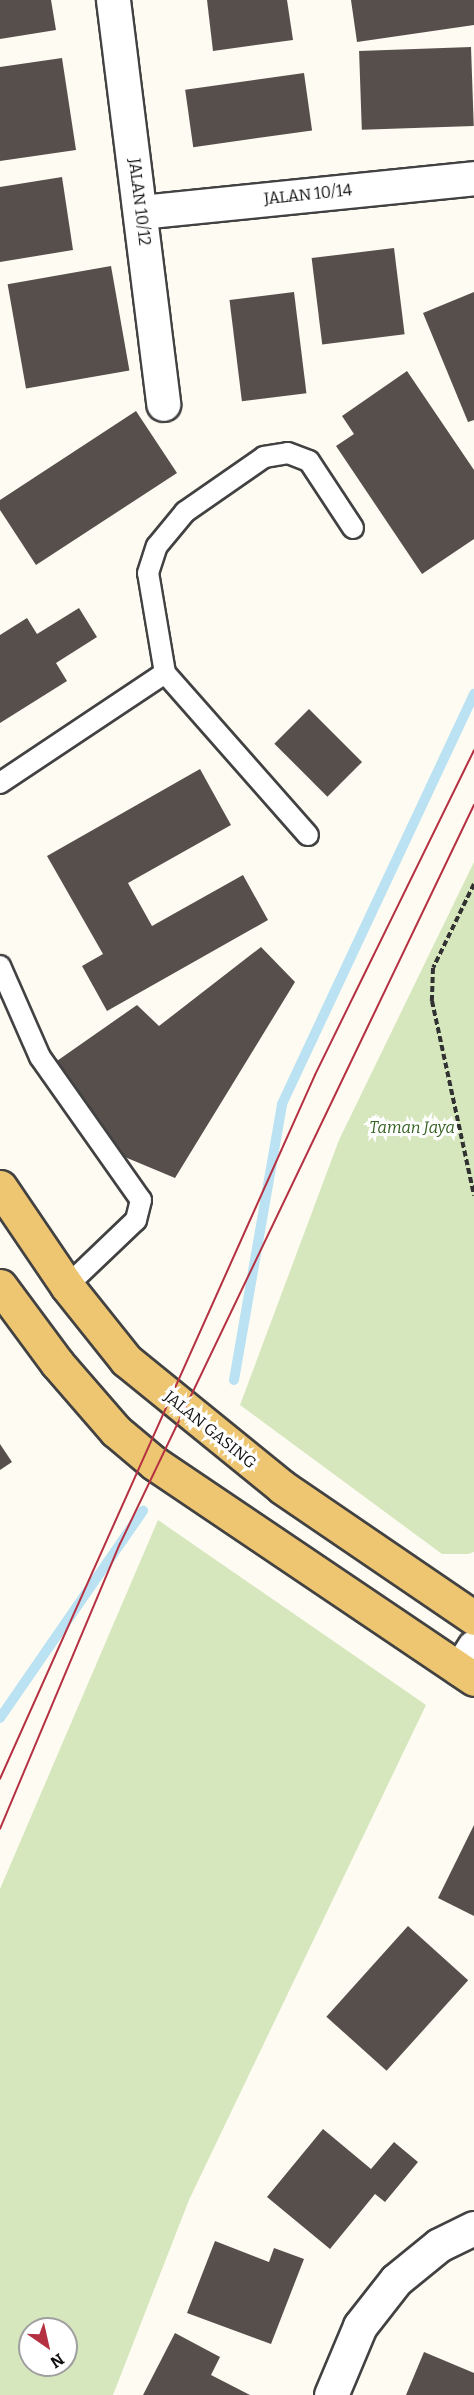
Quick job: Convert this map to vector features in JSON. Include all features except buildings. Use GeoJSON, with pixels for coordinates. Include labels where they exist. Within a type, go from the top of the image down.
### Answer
{"type":"FeatureCollection","features":[{"type":"Feature","properties":{"kind":"main road","name":"JALAN GASING"},"geometry":{"type":"LineString","coordinates":[[0,1187],[67,1286],[126,1360],[195,1419],[282,1487],[474,1618]]}},
{"type":"Feature","properties":{"kind":"main road"},"geometry":{"type":"LineString","coordinates":[[0,1286],[57,1363],[117,1431],[154,1463],[469,1665]]}},
{"type":"Feature","properties":{"kind":"street","name":"JALAN 10/12"},"geometry":{"type":"LineString","coordinates":[[113,0],[163,404]]}},
{"type":"Feature","properties":{"kind":"street","name":"JALAN 10/14"},"geometry":{"type":"LineString","coordinates":[[141,212],[474,178]]}},
{"type":"Feature","properties":{"kind":"street"},"geometry":{"type":"LineString","coordinates":[[331,2395],[360,2326],[396,2280],[439,2246],[474,2228]]}},
{"type":"Feature","properties":{"kind":"lane"},"geometry":{"type":"LineString","coordinates":[[308,835],[165,673],[148,573],[157,546],[184,512],[264,457],[288,453],[309,461],[353,528]]}},
{"type":"Feature","properties":{"kind":"lane"},"geometry":{"type":"LineString","coordinates":[[0,783],[165,673]]}},
{"type":"Feature","properties":{"kind":"lane"},"geometry":{"type":"LineString","coordinates":[[0,966],[40,1057],[141,1200],[136,1220],[67,1286]]}},
{"type":"Feature","properties":{"kind":"path"},"geometry":{"type":"LineString","coordinates":[[474,884],[433,968],[432,1001],[474,1196]]}},
{"type":"Feature","properties":{"kind":"green space","name":"Taman Jaya"},"geometry":{"type":"Polygon","coordinates":[[[474,862],[474,1552],[442,1554],[240,1405],[339,1140],[474,862]]]}},
{"type":"Feature","properties":{"kind":"green space"},"geometry":{"type":"Polygon","coordinates":[[[158,1520],[426,1705],[189,2200],[113,2395],[0,2395],[0,1889],[158,1520]]]}},
{"type":"Feature","properties":{"kind":"waterway"},"geometry":{"type":"LineString","coordinates":[[234,1380],[282,1104],[474,694]]}},
{"type":"Feature","properties":{"kind":"waterway"},"geometry":{"type":"LineString","coordinates":[[0,1718],[143,1511]]}},
{"type":"Feature","properties":{"kind":"tram line"},"geometry":{"type":"LineString","coordinates":[[0,1779],[315,1075],[474,751]]}},
{"type":"Feature","properties":{"kind":"tram line"},"geometry":{"type":"LineString","coordinates":[[0,1829],[120,1544],[474,805]]}}]}
